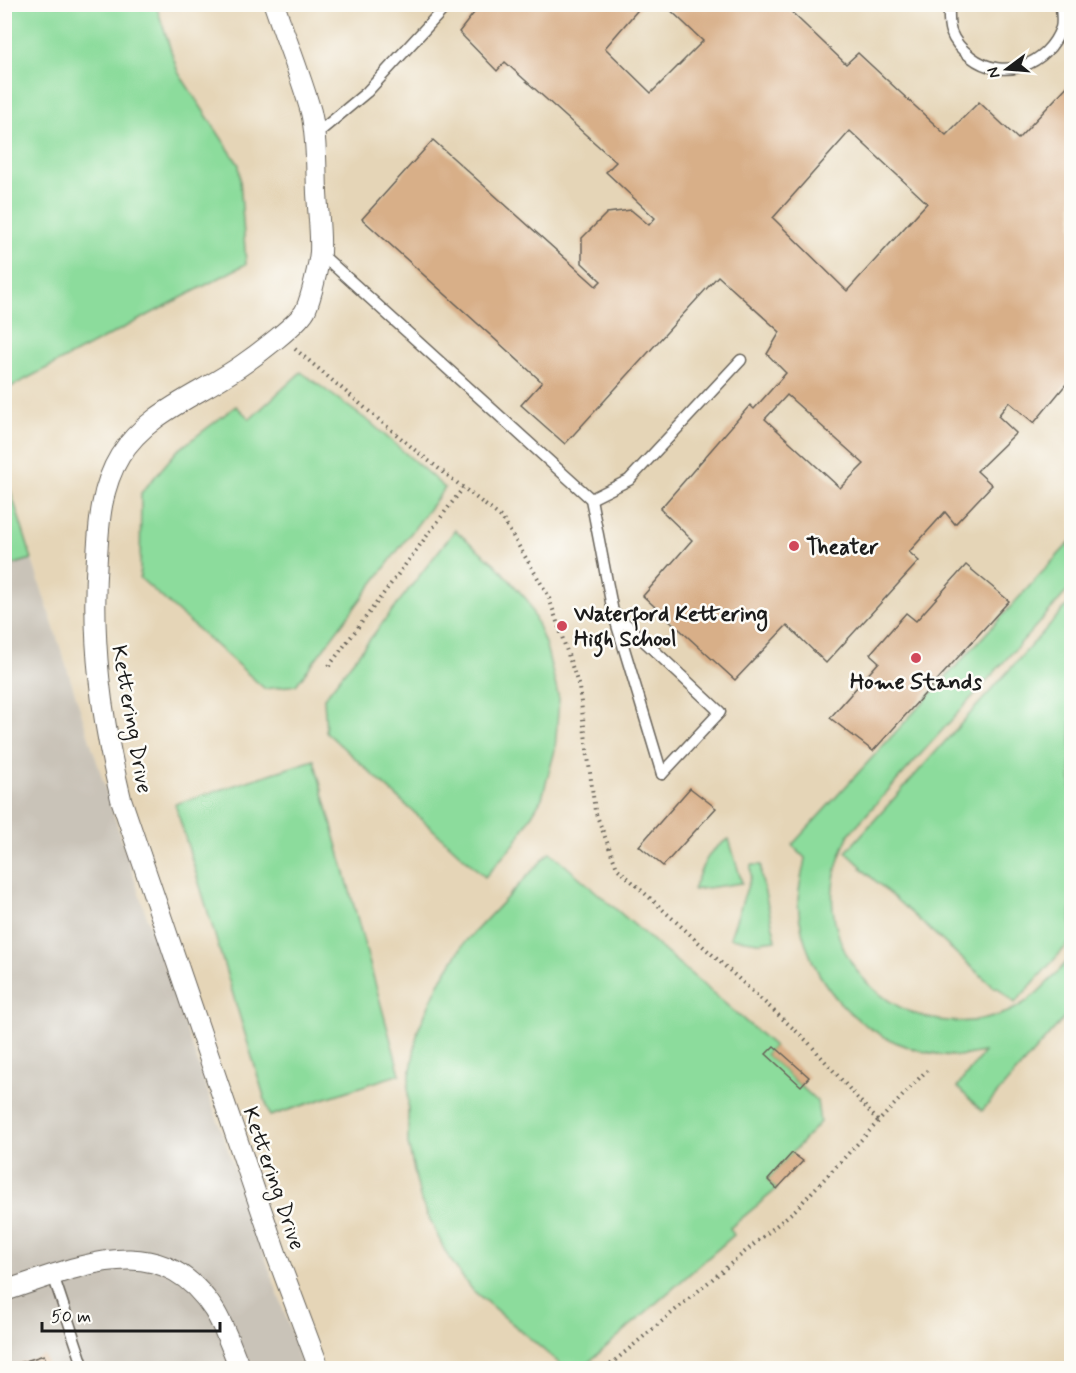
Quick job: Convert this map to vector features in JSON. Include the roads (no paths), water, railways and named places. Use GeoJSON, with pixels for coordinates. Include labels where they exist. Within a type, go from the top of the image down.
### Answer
{"type":"FeatureCollection","features":[{"type":"Feature","properties":{"kind":"street","name":"Kettering Drive"},"geometry":{"type":"LineString","coordinates":[[274,4],[311,113],[314,136],[320,253],[306,311],[280,336],[240,366],[161,414],[137,434],[120,457],[105,491],[98,527],[95,643],[100,693],[121,799],[273,1245],[319,1368]]}},
{"type":"Feature","properties":{"kind":"street"},"geometry":{"type":"LineString","coordinates":[[4,1291],[98,1261],[138,1259],[155,1263],[188,1278],[215,1311],[240,1368]]}},
{"type":"Feature","properties":{"kind":"lane"},"geometry":{"type":"LineString","coordinates":[[314,136],[367,92],[448,4]]}},
{"type":"Feature","properties":{"kind":"lane"},"geometry":{"type":"LineString","coordinates":[[949,4],[948,22],[951,33],[961,49],[982,66],[996,70],[1020,69],[1049,50],[1062,26],[1061,4]]}},
{"type":"Feature","properties":{"kind":"lane"},"geometry":{"type":"LineString","coordinates":[[320,253],[591,499],[613,612],[662,774],[720,712],[613,612]]}},
{"type":"Feature","properties":{"kind":"lane"},"geometry":{"type":"LineString","coordinates":[[591,499],[629,480],[741,360]]}},
{"type":"Feature","properties":{"kind":"lane"},"geometry":{"type":"LineString","coordinates":[[53,1275],[84,1368]]}},
{"type":"Feature","properties":{"kind":"place","name":"Theater"},"geometry":{"type":"Point","coordinates":[794,546]}},
{"type":"Feature","properties":{"kind":"place","name":"Waterford Kettering High School"},"geometry":{"type":"Point","coordinates":[562,626]}},
{"type":"Feature","properties":{"kind":"place","name":"Home Stands"},"geometry":{"type":"Point","coordinates":[916,658]}}]}
